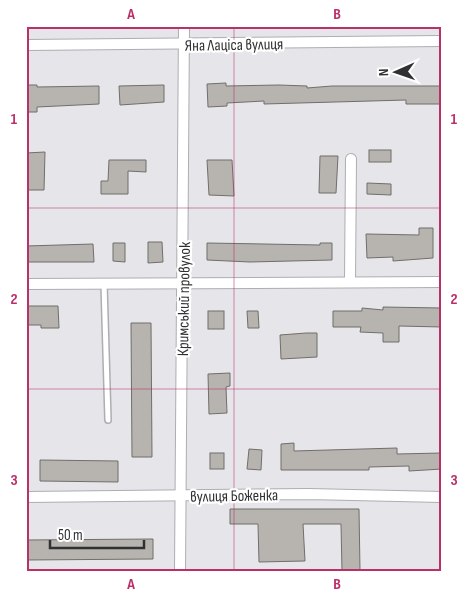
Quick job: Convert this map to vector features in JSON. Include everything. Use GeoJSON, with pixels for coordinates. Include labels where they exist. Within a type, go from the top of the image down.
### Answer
{"type":"FeatureCollection","features":[{"type":"Feature","properties":{"kind":"street","name":"Кримський провулок"},"geometry":{"type":"LineString","coordinates":[[180,571],[184,282],[184,26]]}},
{"type":"Feature","properties":{"kind":"street","name":"Яна Лаціса вулиця"},"geometry":{"type":"LineString","coordinates":[[26,45],[442,41]]}},
{"type":"Feature","properties":{"kind":"street"},"geometry":{"type":"LineString","coordinates":[[350,282],[351,159]]}},
{"type":"Feature","properties":{"kind":"street"},"geometry":{"type":"LineString","coordinates":[[26,284],[442,282]]}},
{"type":"Feature","properties":{"kind":"street","name":"вулиця Боженка"},"geometry":{"type":"LineString","coordinates":[[26,497],[308,494],[442,496]]}},
{"type":"Feature","properties":{"kind":"lane"},"geometry":{"type":"LineString","coordinates":[[104,283],[108,420]]}},
{"type":"Feature","properties":{"kind":"building"},"geometry":{"type":"Polygon","coordinates":[[[226,83],[226,86],[279,85],[307,86],[307,88],[332,86],[442,86],[442,104],[406,104],[406,100],[264,104],[264,101],[227,103],[227,106],[208,107],[207,84],[226,83]]]}},
{"type":"Feature","properties":{"kind":"building"},"geometry":{"type":"Polygon","coordinates":[[[26,85],[37,85],[37,87],[99,86],[99,104],[37,107],[37,112],[26,112],[26,85]]]}},
{"type":"Feature","properties":{"kind":"building"},"geometry":{"type":"Polygon","coordinates":[[[164,85],[164,102],[120,105],[119,86],[164,85]]]}},
{"type":"Feature","properties":{"kind":"building"},"geometry":{"type":"Polygon","coordinates":[[[369,150],[391,150],[391,162],[369,162],[369,150]]]}},
{"type":"Feature","properties":{"kind":"building"},"geometry":{"type":"Polygon","coordinates":[[[45,152],[44,190],[26,190],[26,153],[45,152]]]}},
{"type":"Feature","properties":{"kind":"building"},"geometry":{"type":"Polygon","coordinates":[[[320,156],[338,156],[336,193],[319,193],[320,156]]]}},
{"type":"Feature","properties":{"kind":"building"},"geometry":{"type":"Polygon","coordinates":[[[109,160],[146,160],[146,172],[128,171],[128,194],[101,194],[101,181],[108,181],[109,160]]]}},
{"type":"Feature","properties":{"kind":"building"},"geometry":{"type":"Polygon","coordinates":[[[207,160],[232,160],[234,196],[209,195],[207,160]]]}},
{"type":"Feature","properties":{"kind":"building"},"geometry":{"type":"Polygon","coordinates":[[[367,183],[391,184],[391,195],[367,194],[367,183]]]}},
{"type":"Feature","properties":{"kind":"building"},"geometry":{"type":"Polygon","coordinates":[[[419,228],[433,228],[433,258],[393,261],[393,257],[367,258],[366,234],[419,235],[419,228]]]}},
{"type":"Feature","properties":{"kind":"building"},"geometry":{"type":"Polygon","coordinates":[[[148,242],[162,242],[163,262],[148,263],[148,242]]]}},
{"type":"Feature","properties":{"kind":"building"},"geometry":{"type":"Polygon","coordinates":[[[113,243],[125,243],[125,262],[113,261],[113,243]]]}},
{"type":"Feature","properties":{"kind":"building"},"geometry":{"type":"Polygon","coordinates":[[[207,243],[320,245],[320,243],[332,243],[332,260],[250,262],[207,260],[207,243]]]}},
{"type":"Feature","properties":{"kind":"building"},"geometry":{"type":"Polygon","coordinates":[[[93,244],[94,262],[26,262],[26,246],[93,244]]]}},
{"type":"Feature","properties":{"kind":"building"},"geometry":{"type":"Polygon","coordinates":[[[26,306],[58,306],[59,328],[41,328],[41,325],[26,325],[26,306]]]}},
{"type":"Feature","properties":{"kind":"building"},"geometry":{"type":"Polygon","coordinates":[[[383,307],[442,308],[442,327],[399,326],[399,342],[383,342],[383,333],[360,332],[361,327],[333,327],[333,311],[362,311],[362,308],[383,310],[383,307]]]}},
{"type":"Feature","properties":{"kind":"building"},"geometry":{"type":"Polygon","coordinates":[[[208,311],[224,311],[224,329],[208,329],[208,311]]]}},
{"type":"Feature","properties":{"kind":"building"},"geometry":{"type":"Polygon","coordinates":[[[247,311],[258,311],[259,328],[248,328],[247,311]]]}},
{"type":"Feature","properties":{"kind":"building"},"geometry":{"type":"Polygon","coordinates":[[[131,323],[151,323],[152,457],[132,457],[131,323]]]}},
{"type":"Feature","properties":{"kind":"building"},"geometry":{"type":"Polygon","coordinates":[[[317,333],[317,357],[281,359],[280,335],[317,333]]]}},
{"type":"Feature","properties":{"kind":"building"},"geometry":{"type":"Polygon","coordinates":[[[230,373],[230,386],[226,387],[227,413],[209,414],[208,374],[230,373]]]}},
{"type":"Feature","properties":{"kind":"building"},"geometry":{"type":"Polygon","coordinates":[[[294,443],[294,451],[397,448],[397,454],[442,453],[442,469],[409,471],[409,466],[369,467],[369,470],[281,470],[281,444],[294,443]]]}},
{"type":"Feature","properties":{"kind":"building"},"geometry":{"type":"Polygon","coordinates":[[[249,449],[262,450],[261,470],[247,469],[249,449]]]}},
{"type":"Feature","properties":{"kind":"building"},"geometry":{"type":"Polygon","coordinates":[[[210,453],[224,453],[224,469],[210,469],[210,453]]]}},
{"type":"Feature","properties":{"kind":"building"},"geometry":{"type":"Polygon","coordinates":[[[40,460],[118,461],[118,482],[40,481],[40,460]]]}},
{"type":"Feature","properties":{"kind":"building"},"geometry":{"type":"Polygon","coordinates":[[[230,509],[359,509],[360,571],[342,571],[341,524],[303,524],[305,561],[259,562],[258,524],[230,524],[230,509]]]}},
{"type":"Feature","properties":{"kind":"building"},"geometry":{"type":"Polygon","coordinates":[[[153,539],[153,559],[26,560],[26,540],[153,539]]]}}]}
